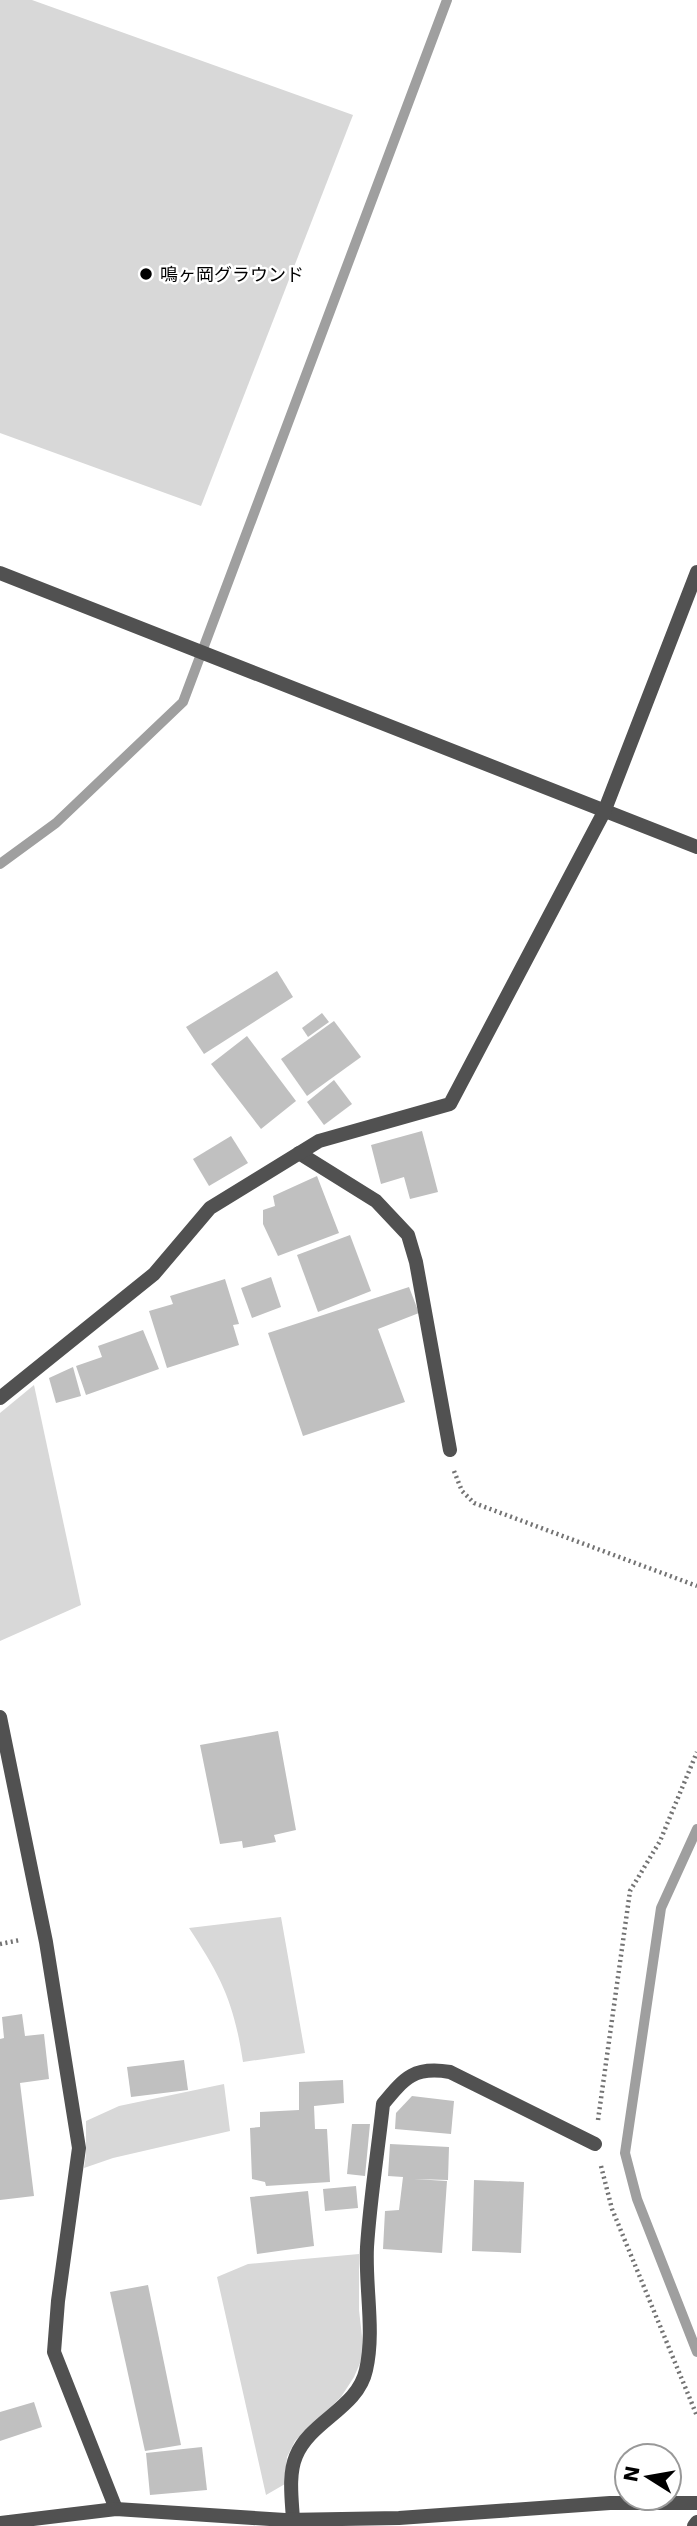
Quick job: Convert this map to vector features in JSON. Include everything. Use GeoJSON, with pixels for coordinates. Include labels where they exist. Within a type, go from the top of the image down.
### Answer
{"type":"FeatureCollection","features":[{"type":"Feature","properties":{"kind":"street"},"geometry":{"type":"LineString","coordinates":[[0,1398],[153,1273],[211,1208],[319,1141],[450,1104],[604,812],[697,572]]}},
{"type":"Feature","properties":{"kind":"street"},"geometry":{"type":"LineString","coordinates":[[0,573],[697,847]]}},
{"type":"Feature","properties":{"kind":"street"},"geometry":{"type":"LineString","coordinates":[[299,1153],[376,1201],[408,1235],[416,1262],[450,1450]]}},
{"type":"Feature","properties":{"kind":"street"},"geometry":{"type":"LineString","coordinates":[[0,1717],[47,1942],[79,2148],[58,2301],[54,2352],[116,2509]]}},
{"type":"Feature","properties":{"kind":"street"},"geometry":{"type":"LineString","coordinates":[[293,2520],[291,2485],[296,2456],[307,2440],[359,2390],[366,2374],[369,2355],[367,2249],[383,2104],[398,2085],[415,2073],[432,2069],[450,2072],[595,2144]]}},
{"type":"Feature","properties":{"kind":"street"},"geometry":{"type":"LineString","coordinates":[[0,2523],[116,2509],[293,2520],[399,2518],[610,2503],[697,2503]]}},
{"type":"Feature","properties":{"kind":"street"},"geometry":{"type":"LineString","coordinates":[[694,2526],[697,2522]]}},
{"type":"Feature","properties":{"kind":"path"},"geometry":{"type":"LineString","coordinates":[[450,1450],[454,1473],[462,1491],[474,1503],[697,1586]]}},
{"type":"Feature","properties":{"kind":"path"},"geometry":{"type":"LineString","coordinates":[[697,1752],[660,1841],[630,1891],[595,2144],[612,2208],[697,2416]]}},
{"type":"Feature","properties":{"kind":"shaded area","name":"鳴ヶ岡グラウンド"},"geometry":{"type":"Polygon","coordinates":[[[0,0],[32,0],[353,115],[201,506],[0,433],[0,0]]]}},
{"type":"Feature","properties":{"kind":"shaded area"},"geometry":{"type":"Polygon","coordinates":[[[34,1385],[81,1605],[0,1641],[0,1413],[34,1385]]]}},
{"type":"Feature","properties":{"kind":"shaded area"},"geometry":{"type":"Polygon","coordinates":[[[281,1917],[305,2053],[243,2062],[225,1992],[189,1928],[281,1917]]]}},
{"type":"Feature","properties":{"kind":"shaded area"},"geometry":{"type":"Polygon","coordinates":[[[224,2084],[230,2131],[113,2158],[84,2168],[86,2121],[119,2106],[224,2084]]]}},
{"type":"Feature","properties":{"kind":"shaded area"},"geometry":{"type":"Polygon","coordinates":[[[359,2254],[359,2310],[364,2354],[341,2397],[295,2441],[287,2457],[285,2484],[266,2495],[217,2277],[248,2264],[359,2254]]]}},
{"type":"Feature","properties":{"kind":"building"},"geometry":{"type":"Polygon","coordinates":[[[277,971],[293,997],[204,1054],[186,1027],[277,971]]]}},
{"type":"Feature","properties":{"kind":"building"},"geometry":{"type":"Polygon","coordinates":[[[322,1013],[329,1022],[308,1037],[302,1028],[322,1013]]]}},
{"type":"Feature","properties":{"kind":"building"},"geometry":{"type":"Polygon","coordinates":[[[334,1021],[361,1057],[307,1096],[281,1059],[334,1021]]]}},
{"type":"Feature","properties":{"kind":"building"},"geometry":{"type":"Polygon","coordinates":[[[247,1036],[296,1101],[261,1129],[211,1064],[247,1036]]]}},
{"type":"Feature","properties":{"kind":"building"},"geometry":{"type":"Polygon","coordinates":[[[334,1080],[352,1104],[324,1125],[307,1102],[334,1080]]]}},
{"type":"Feature","properties":{"kind":"building"},"geometry":{"type":"Polygon","coordinates":[[[422,1131],[438,1192],[410,1199],[404,1177],[381,1184],[371,1145],[422,1131]]]}},
{"type":"Feature","properties":{"kind":"building"},"geometry":{"type":"Polygon","coordinates":[[[231,1136],[248,1163],[209,1186],[193,1159],[231,1136]]]}},
{"type":"Feature","properties":{"kind":"building"},"geometry":{"type":"Polygon","coordinates":[[[317,1176],[339,1233],[278,1256],[263,1224],[263,1210],[275,1206],[273,1196],[317,1176]]]}},
{"type":"Feature","properties":{"kind":"building"},"geometry":{"type":"Polygon","coordinates":[[[350,1235],[371,1291],[318,1312],[297,1255],[350,1235]]]}},
{"type":"Feature","properties":{"kind":"building"},"geometry":{"type":"Polygon","coordinates":[[[271,1277],[281,1307],[252,1318],[241,1288],[271,1277]]]}},
{"type":"Feature","properties":{"kind":"building"},"geometry":{"type":"Polygon","coordinates":[[[225,1279],[239,1324],[233,1325],[239,1345],[167,1368],[149,1311],[173,1304],[170,1296],[225,1279]]]}},
{"type":"Feature","properties":{"kind":"building"},"geometry":{"type":"Polygon","coordinates":[[[409,1287],[419,1313],[378,1329],[405,1402],[303,1436],[268,1333],[409,1287]]]}},
{"type":"Feature","properties":{"kind":"building"},"geometry":{"type":"Polygon","coordinates":[[[143,1330],[159,1369],[86,1395],[76,1366],[102,1357],[98,1346],[143,1330]]]}},
{"type":"Feature","properties":{"kind":"building"},"geometry":{"type":"Polygon","coordinates":[[[73,1367],[81,1396],[56,1403],[49,1378],[73,1367]]]}},
{"type":"Feature","properties":{"kind":"building"},"geometry":{"type":"Polygon","coordinates":[[[278,1731],[296,1830],[274,1835],[276,1842],[243,1848],[242,1841],[220,1844],[200,1745],[278,1731]]]}},
{"type":"Feature","properties":{"kind":"building"},"geometry":{"type":"Polygon","coordinates":[[[22,2014],[25,2036],[44,2034],[49,2079],[20,2083],[34,2196],[0,2200],[0,2039],[4,2038],[2,2017],[22,2014]]]}},
{"type":"Feature","properties":{"kind":"building"},"geometry":{"type":"Polygon","coordinates":[[[184,2060],[188,2090],[131,2097],[127,2067],[184,2060]]]}},
{"type":"Feature","properties":{"kind":"building"},"geometry":{"type":"Polygon","coordinates":[[[343,2080],[344,2103],[314,2106],[315,2129],[327,2129],[330,2182],[266,2186],[265,2182],[252,2179],[250,2128],[260,2127],[260,2112],[299,2110],[299,2082],[343,2080]]]}},
{"type":"Feature","properties":{"kind":"building"},"geometry":{"type":"Polygon","coordinates":[[[412,2096],[454,2101],[451,2134],[395,2129],[396,2113],[412,2096]]]}},
{"type":"Feature","properties":{"kind":"building"},"geometry":{"type":"Polygon","coordinates":[[[352,2124],[370,2124],[365,2176],[347,2174],[352,2124]]]}},
{"type":"Feature","properties":{"kind":"building"},"geometry":{"type":"Polygon","coordinates":[[[390,2144],[449,2147],[448,2180],[414,2179],[447,2181],[442,2253],[383,2249],[385,2211],[399,2210],[403,2177],[388,2176],[390,2144]]]}},
{"type":"Feature","properties":{"kind":"building"},"geometry":{"type":"Polygon","coordinates":[[[474,2180],[524,2182],[521,2253],[472,2251],[474,2180]]]}},
{"type":"Feature","properties":{"kind":"building"},"geometry":{"type":"Polygon","coordinates":[[[356,2186],[358,2208],[325,2211],[323,2189],[356,2186]]]}},
{"type":"Feature","properties":{"kind":"building"},"geometry":{"type":"Polygon","coordinates":[[[308,2191],[314,2246],[257,2254],[250,2197],[308,2191]]]}},
{"type":"Feature","properties":{"kind":"building"},"geometry":{"type":"Polygon","coordinates":[[[148,2285],[181,2445],[145,2451],[110,2292],[148,2285]]]}},
{"type":"Feature","properties":{"kind":"building"},"geometry":{"type":"Polygon","coordinates":[[[34,2402],[42,2427],[0,2441],[0,2412],[34,2402]]]}},
{"type":"Feature","properties":{"kind":"building"},"geometry":{"type":"Polygon","coordinates":[[[202,2447],[207,2490],[150,2495],[146,2453],[202,2447]]]}},
{"type":"Feature","properties":{"kind":"waterway"},"geometry":{"type":"LineString","coordinates":[[0,864],[56,823],[183,702],[447,0]]}},
{"type":"Feature","properties":{"kind":"waterway"},"geometry":{"type":"LineString","coordinates":[[697,1829],[661,1908],[625,2153],[637,2199],[697,2352]]}},
{"type":"Feature","properties":{"kind":"place","name":"鳴ヶ岡グラウンド"},"geometry":{"type":"Point","coordinates":[146,274]}}]}
